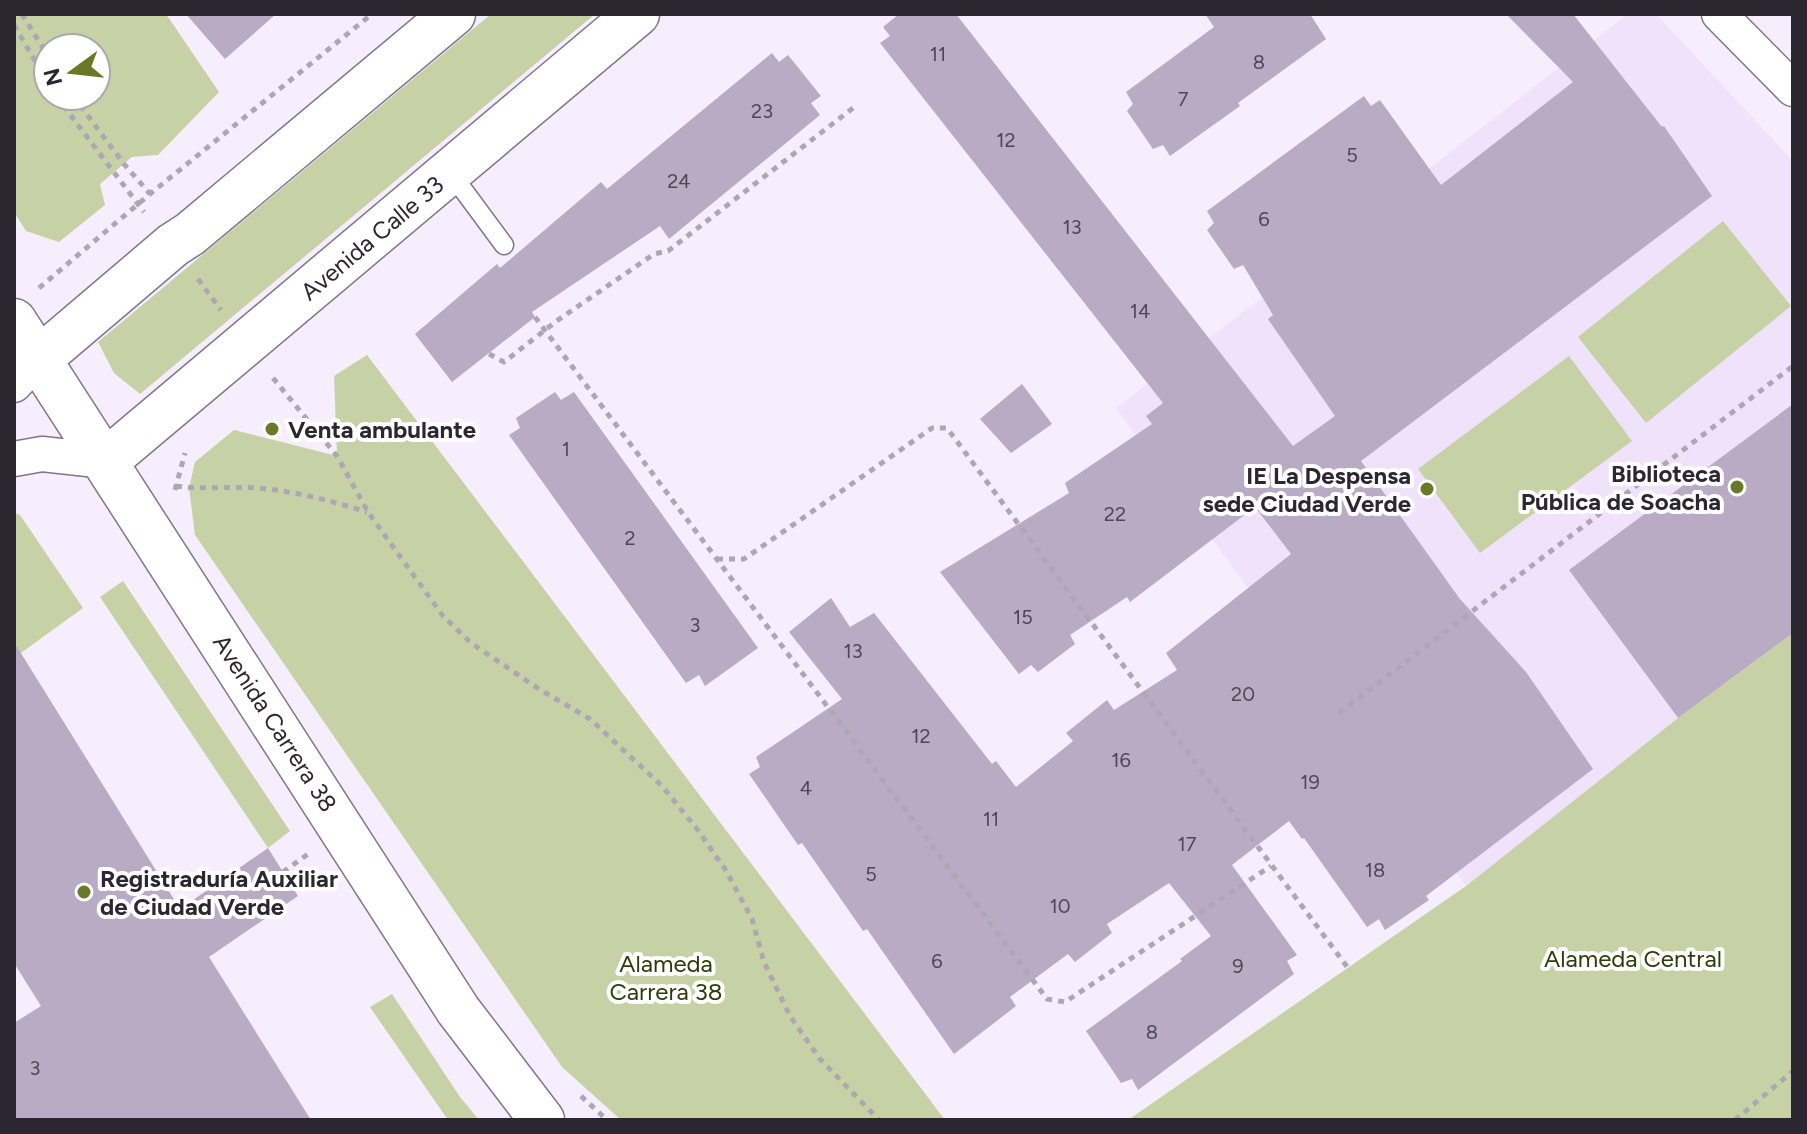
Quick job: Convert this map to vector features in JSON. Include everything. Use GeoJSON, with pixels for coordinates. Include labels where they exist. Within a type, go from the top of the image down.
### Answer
{"type":"FeatureCollection","features":[{"type":"Feature","properties":{"kind":"main road"},"geometry":{"type":"LineString","coordinates":[[26,372],[173,245],[453,14]]}},
{"type":"Feature","properties":{"kind":"main road","name":"Avenida Calle 33"},"geometry":{"type":"LineString","coordinates":[[106,461],[259,360],[450,172],[637,14]]}},
{"type":"Feature","properties":{"kind":"main road","name":"Avenida Carrera 38"},"geometry":{"type":"LineString","coordinates":[[24,307],[26,372],[106,461],[458,1010],[542,1120]]}},
{"type":"Feature","properties":{"kind":"street"},"geometry":{"type":"LineString","coordinates":[[1719,14],[1793,89]]}},
{"type":"Feature","properties":{"kind":"street"},"geometry":{"type":"LineString","coordinates":[[14,459],[42,454],[106,461]]}},
{"type":"Feature","properties":{"kind":"lane"},"geometry":{"type":"LineString","coordinates":[[450,172],[504,245]]}},
{"type":"Feature","properties":{"kind":"path"},"geometry":{"type":"LineString","coordinates":[[22,14],[33,32]]}},
{"type":"Feature","properties":{"kind":"path"},"geometry":{"type":"LineString","coordinates":[[24,307],[137,204],[372,14]]}},
{"type":"Feature","properties":{"kind":"path"},"geometry":{"type":"LineString","coordinates":[[14,25],[32,56]]}},
{"type":"Feature","properties":{"kind":"path"},"geometry":{"type":"LineString","coordinates":[[489,354],[504,362],[654,254],[668,251],[853,108]]}},
{"type":"Feature","properties":{"kind":"path"},"geometry":{"type":"LineString","coordinates":[[68,112],[337,456],[368,512],[443,616],[462,634],[539,689],[590,719],[662,786],[725,869],[752,919],[764,962],[790,1016],[820,1059],[879,1120]]}},
{"type":"Feature","properties":{"kind":"path"},"geometry":{"type":"LineString","coordinates":[[85,112],[150,194]]}},
{"type":"Feature","properties":{"kind":"path"},"geometry":{"type":"LineString","coordinates":[[535,317],[1047,999],[1065,1002],[1271,866]]}},
{"type":"Feature","properties":{"kind":"path"},"geometry":{"type":"LineString","coordinates":[[259,360],[261,385]]}},
{"type":"Feature","properties":{"kind":"path"},"geometry":{"type":"LineString","coordinates":[[1339,713],[1793,366]]}},
{"type":"Feature","properties":{"kind":"path"},"geometry":{"type":"LineString","coordinates":[[717,559],[744,559],[932,428],[947,428],[1348,968]]}},
{"type":"Feature","properties":{"kind":"path"},"geometry":{"type":"LineString","coordinates":[[174,494],[186,450]]}},
{"type":"Feature","properties":{"kind":"path"},"geometry":{"type":"LineString","coordinates":[[176,486],[256,487],[338,501],[368,512]]}},
{"type":"Feature","properties":{"kind":"path"},"geometry":{"type":"LineString","coordinates":[[283,872],[312,850]]}},
{"type":"Feature","properties":{"kind":"path"},"geometry":{"type":"LineString","coordinates":[[1735,1120],[1793,1071]]}},
{"type":"Feature","properties":{"kind":"path"},"geometry":{"type":"LineString","coordinates":[[572,1087],[607,1120]]}},
{"type":"Feature","properties":{"kind":"shaded area","name":"IE La Despensa sede Ciudad Verde"},"geometry":{"type":"Polygon","coordinates":[[[1628,14],[1656,14],[1793,161],[1793,404],[1570,570],[1678,718],[1466,886],[1116,408],[1628,14]]]}},
{"type":"Feature","properties":{"kind":"green space"},"geometry":{"type":"Polygon","coordinates":[[[14,14],[166,14],[219,92],[158,155],[132,157],[100,184],[105,205],[59,242],[26,231],[14,212],[14,14]]]}},
{"type":"Feature","properties":{"kind":"green space"},"geometry":{"type":"Polygon","coordinates":[[[491,14],[595,14],[140,394],[114,373],[98,342],[491,14]]]}},
{"type":"Feature","properties":{"kind":"green space"},"geometry":{"type":"Polygon","coordinates":[[[1723,221],[1791,306],[1646,423],[1578,337],[1723,221]]]}},
{"type":"Feature","properties":{"kind":"green space","name":"Alameda Carrera 38"},"geometry":{"type":"Polygon","coordinates":[[[367,355],[945,1120],[621,1120],[562,1067],[195,535],[189,488],[195,462],[234,430],[337,456],[334,376],[367,355]]]}},
{"type":"Feature","properties":{"kind":"green space"},"geometry":{"type":"Polygon","coordinates":[[[1569,356],[1632,441],[1480,553],[1418,469],[1569,356]]]}},
{"type":"Feature","properties":{"kind":"green space"},"geometry":{"type":"Polygon","coordinates":[[[14,513],[20,515],[83,608],[14,658],[14,513]]]}},
{"type":"Feature","properties":{"kind":"green space"},"geometry":{"type":"Polygon","coordinates":[[[123,581],[290,831],[268,848],[100,597],[123,581]]]}},
{"type":"Feature","properties":{"kind":"green space","name":"Alameda Central"},"geometry":{"type":"Polygon","coordinates":[[[1793,633],[1793,1120],[1128,1120],[1466,886],[1678,718],[1793,633]]]}},
{"type":"Feature","properties":{"kind":"green space"},"geometry":{"type":"Polygon","coordinates":[[[392,994],[460,1097],[479,1120],[448,1120],[370,1007],[392,994]]]}},
{"type":"Feature","properties":{"kind":"building"},"geometry":{"type":"Polygon","coordinates":[[[186,14],[276,14],[225,59],[186,14]]]}},
{"type":"Feature","properties":{"kind":"building"},"geometry":{"type":"Polygon","coordinates":[[[899,14],[956,14],[1293,446],[1335,416],[1268,319],[1273,315],[1243,265],[1234,269],[1207,230],[1214,223],[1207,211],[1364,96],[1371,106],[1380,100],[1441,185],[1573,82],[1506,14],[1573,14],[1664,126],[1712,196],[1361,461],[1460,599],[1526,672],[1593,769],[1426,896],[1429,900],[1385,930],[1379,919],[1367,927],[1289,821],[1232,865],[1297,955],[1287,961],[1294,974],[1138,1090],[1132,1079],[1121,1083],[1086,1031],[1211,936],[1169,883],[1107,924],[1112,933],[1075,962],[1068,954],[1010,997],[1016,1006],[954,1054],[867,929],[863,931],[749,774],[760,767],[756,757],[842,699],[789,632],[831,598],[850,627],[874,613],[992,764],[996,761],[1016,787],[1073,741],[1066,733],[1107,700],[1114,710],[1177,670],[1166,653],[1291,554],[1255,507],[1130,602],[1127,597],[1070,635],[1075,644],[1038,672],[1031,665],[1019,674],[940,572],[1069,493],[1065,483],[1152,424],[1146,416],[1163,403],[880,43],[890,36],[883,27],[899,14]]]}},
{"type":"Feature","properties":{"kind":"building"},"geometry":{"type":"Polygon","coordinates":[[[1205,14],[1310,14],[1326,39],[1170,156],[1163,145],[1153,149],[1127,111],[1133,104],[1126,92],[1214,27],[1205,14]]]}},
{"type":"Feature","properties":{"kind":"building"},"geometry":{"type":"Polygon","coordinates":[[[772,53],[779,62],[788,55],[821,96],[811,103],[820,115],[669,239],[660,226],[532,312],[535,317],[452,382],[415,334],[497,264],[500,268],[601,182],[607,189],[772,53]]]}},
{"type":"Feature","properties":{"kind":"building"},"geometry":{"type":"Polygon","coordinates":[[[1022,384],[1052,424],[1011,453],[980,419],[1022,384]]]}},
{"type":"Feature","properties":{"kind":"building"},"geometry":{"type":"Polygon","coordinates":[[[555,392],[561,400],[574,392],[758,648],[705,686],[699,675],[686,683],[509,435],[520,428],[516,418],[555,392]]]}},
{"type":"Feature","properties":{"kind":"building","name":"Biblioteca Pública de Soacha"},"geometry":{"type":"Polygon","coordinates":[[[1793,404],[1793,633],[1678,718],[1569,570],[1793,404]]]}},
{"type":"Feature","properties":{"kind":"building"},"geometry":{"type":"Polygon","coordinates":[[[14,642],[180,909],[268,848],[298,896],[209,957],[311,1120],[14,1120],[14,1023],[41,1006],[14,963],[14,642]]]}},
{"type":"Feature","properties":{"kind":"place","name":"Venta ambulante"},"geometry":{"type":"Point","coordinates":[272,429]}},
{"type":"Feature","properties":{"kind":"place","name":"Biblioteca Pública de Soacha"},"geometry":{"type":"Point","coordinates":[1737,487]}},
{"type":"Feature","properties":{"kind":"place","name":"IE La Despensa sede Ciudad Verde"},"geometry":{"type":"Point","coordinates":[1427,489]}},
{"type":"Feature","properties":{"kind":"place","name":"Registraduría Auxiliar de Ciudad Verde"},"geometry":{"type":"Point","coordinates":[84,892]}}]}
